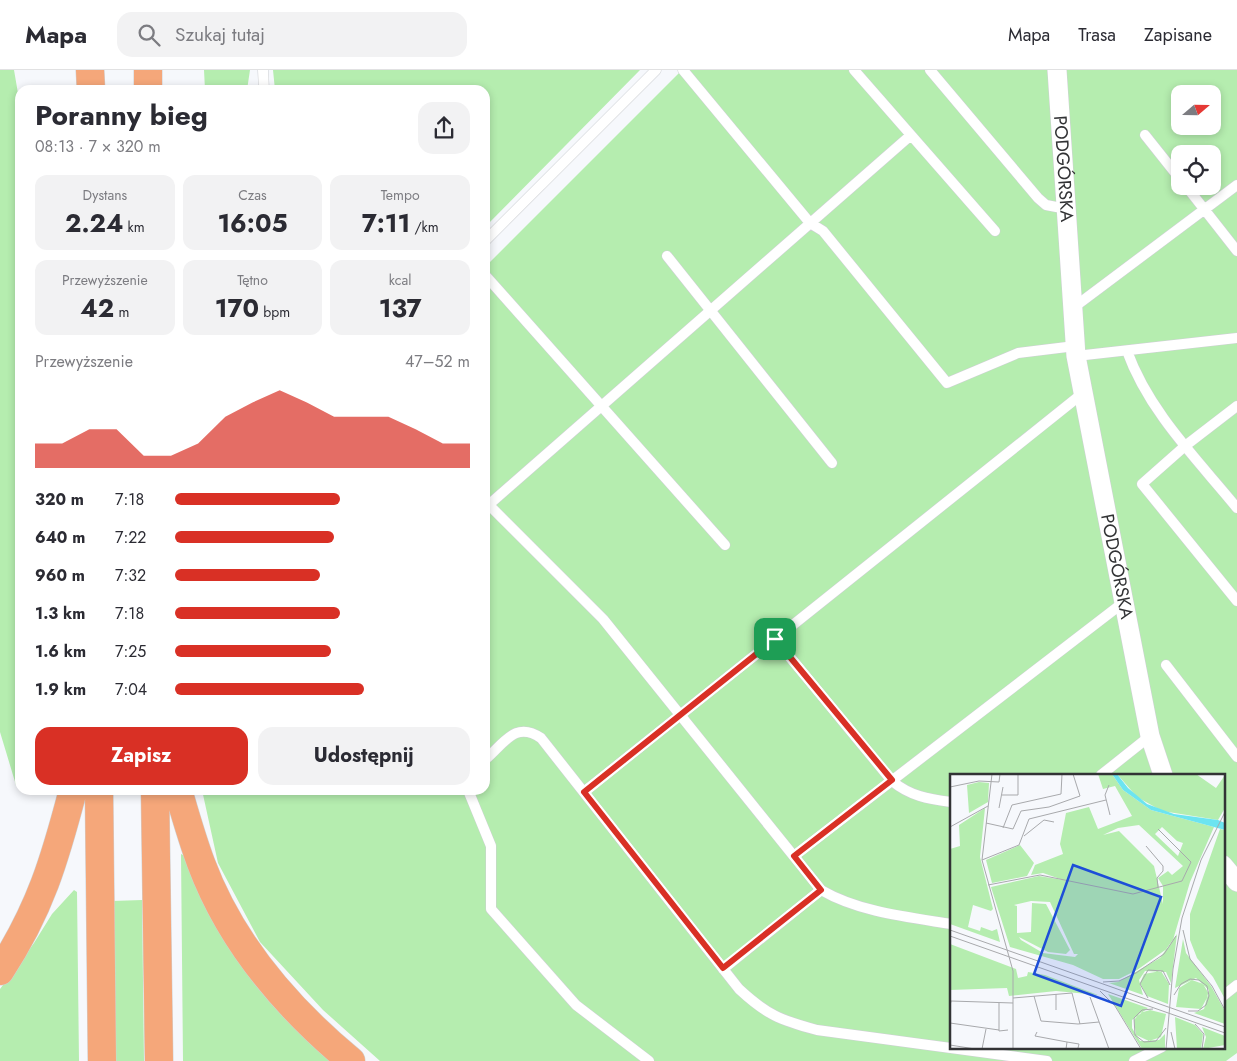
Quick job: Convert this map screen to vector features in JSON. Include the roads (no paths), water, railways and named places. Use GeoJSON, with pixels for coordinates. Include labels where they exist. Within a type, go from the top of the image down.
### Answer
{"type":"FeatureCollection","features":[{"type":"Feature","properties":{"kind":"highway"},"geometry":{"type":"LineString","coordinates":[[90,70],[91,85]]}},
{"type":"Feature","properties":{"kind":"highway"},"geometry":{"type":"LineString","coordinates":[[148,70],[148,85]]}},
{"type":"Feature","properties":{"kind":"highway"},"geometry":{"type":"LineString","coordinates":[[0,972],[34,912],[49,876],[59,846],[72,795]]}},
{"type":"Feature","properties":{"kind":"highway"},"geometry":{"type":"LineString","coordinates":[[99,795],[102,1061]]}},
{"type":"Feature","properties":{"kind":"highway"},"geometry":{"type":"LineString","coordinates":[[155,795],[159,1061]]}},
{"type":"Feature","properties":{"kind":"highway"},"geometry":{"type":"LineString","coordinates":[[180,795],[201,864],[228,919],[247,951],[293,1006],[351,1061]]}},
{"type":"Feature","properties":{"kind":"street","name":"PODGÓRSKA"},"geometry":{"type":"LineString","coordinates":[[1057,70],[1076,351],[1150,736],[1163,774]]}},
{"type":"Feature","properties":{"kind":"street"},"geometry":{"type":"LineString","coordinates":[[1224,866],[1237,882]]}},
{"type":"Feature","properties":{"kind":"lane"},"geometry":{"type":"LineString","coordinates":[[263,70],[264,85]]}},
{"type":"Feature","properties":{"kind":"lane"},"geometry":{"type":"LineString","coordinates":[[490,236],[656,70]]}},
{"type":"Feature","properties":{"kind":"lane"},"geometry":{"type":"LineString","coordinates":[[683,70],[810,223],[823,232],[947,383],[1018,353],[1127,351],[1237,338]]}},
{"type":"Feature","properties":{"kind":"lane"},"geometry":{"type":"LineString","coordinates":[[854,70],[995,231]]}},
{"type":"Feature","properties":{"kind":"lane"},"geometry":{"type":"LineString","coordinates":[[930,70],[1038,198],[1046,205],[1066,209]]}},
{"type":"Feature","properties":{"kind":"lane"},"geometry":{"type":"LineString","coordinates":[[490,501],[601,406],[910,134]]}},
{"type":"Feature","properties":{"kind":"lane"},"geometry":{"type":"LineString","coordinates":[[1145,135],[1171,168]]}},
{"type":"Feature","properties":{"kind":"lane"},"geometry":{"type":"LineString","coordinates":[[1073,308],[1237,185]]}},
{"type":"Feature","properties":{"kind":"lane"},"geometry":{"type":"LineString","coordinates":[[1193,195],[1237,251]]}},
{"type":"Feature","properties":{"kind":"lane"},"geometry":{"type":"LineString","coordinates":[[667,256],[832,463]]}},
{"type":"Feature","properties":{"kind":"lane"},"geometry":{"type":"LineString","coordinates":[[490,281],[725,545]]}},
{"type":"Feature","properties":{"kind":"lane"},"geometry":{"type":"LineString","coordinates":[[1127,351],[1134,369],[1167,424],[1237,508]]}},
{"type":"Feature","properties":{"kind":"lane"},"geometry":{"type":"LineString","coordinates":[[584,792],[1083,393]]}},
{"type":"Feature","properties":{"kind":"lane"},"geometry":{"type":"LineString","coordinates":[[1237,406],[1185,446],[1142,484],[1237,601]]}},
{"type":"Feature","properties":{"kind":"lane"},"geometry":{"type":"LineString","coordinates":[[490,508],[603,619],[821,890],[864,908],[950,924]]}},
{"type":"Feature","properties":{"kind":"lane"},"geometry":{"type":"LineString","coordinates":[[794,856],[1124,602]]}},
{"type":"Feature","properties":{"kind":"lane"},"geometry":{"type":"LineString","coordinates":[[775,639],[892,780],[904,791],[920,797],[950,802]]}},
{"type":"Feature","properties":{"kind":"lane"},"geometry":{"type":"LineString","coordinates":[[1166,665],[1237,756]]}},
{"type":"Feature","properties":{"kind":"lane"},"geometry":{"type":"LineString","coordinates":[[490,755],[516,732],[530,730],[541,738],[739,988],[761,1009],[786,1022],[818,1030],[950,1048]]}},
{"type":"Feature","properties":{"kind":"lane"},"geometry":{"type":"LineString","coordinates":[[1102,774],[1150,736]]}},
{"type":"Feature","properties":{"kind":"lane"},"geometry":{"type":"LineString","coordinates":[[470,795],[491,846],[491,909],[576,1005],[649,1061]]}},
{"type":"Feature","properties":{"kind":"lane"},"geometry":{"type":"LineString","coordinates":[[723,968],[821,890]]}},
{"type":"Feature","properties":{"kind":"lane"},"geometry":{"type":"LineString","coordinates":[[1224,995],[1237,985]]}},
{"type":"Feature","properties":{"kind":"lane"},"geometry":{"type":"LineString","coordinates":[[951,1048],[1047,1061]]}},
{"type":"Feature","properties":{"kind":"lane"},"geometry":{"type":"LineString","coordinates":[[1134,1061],[1160,1048]]}}]}
